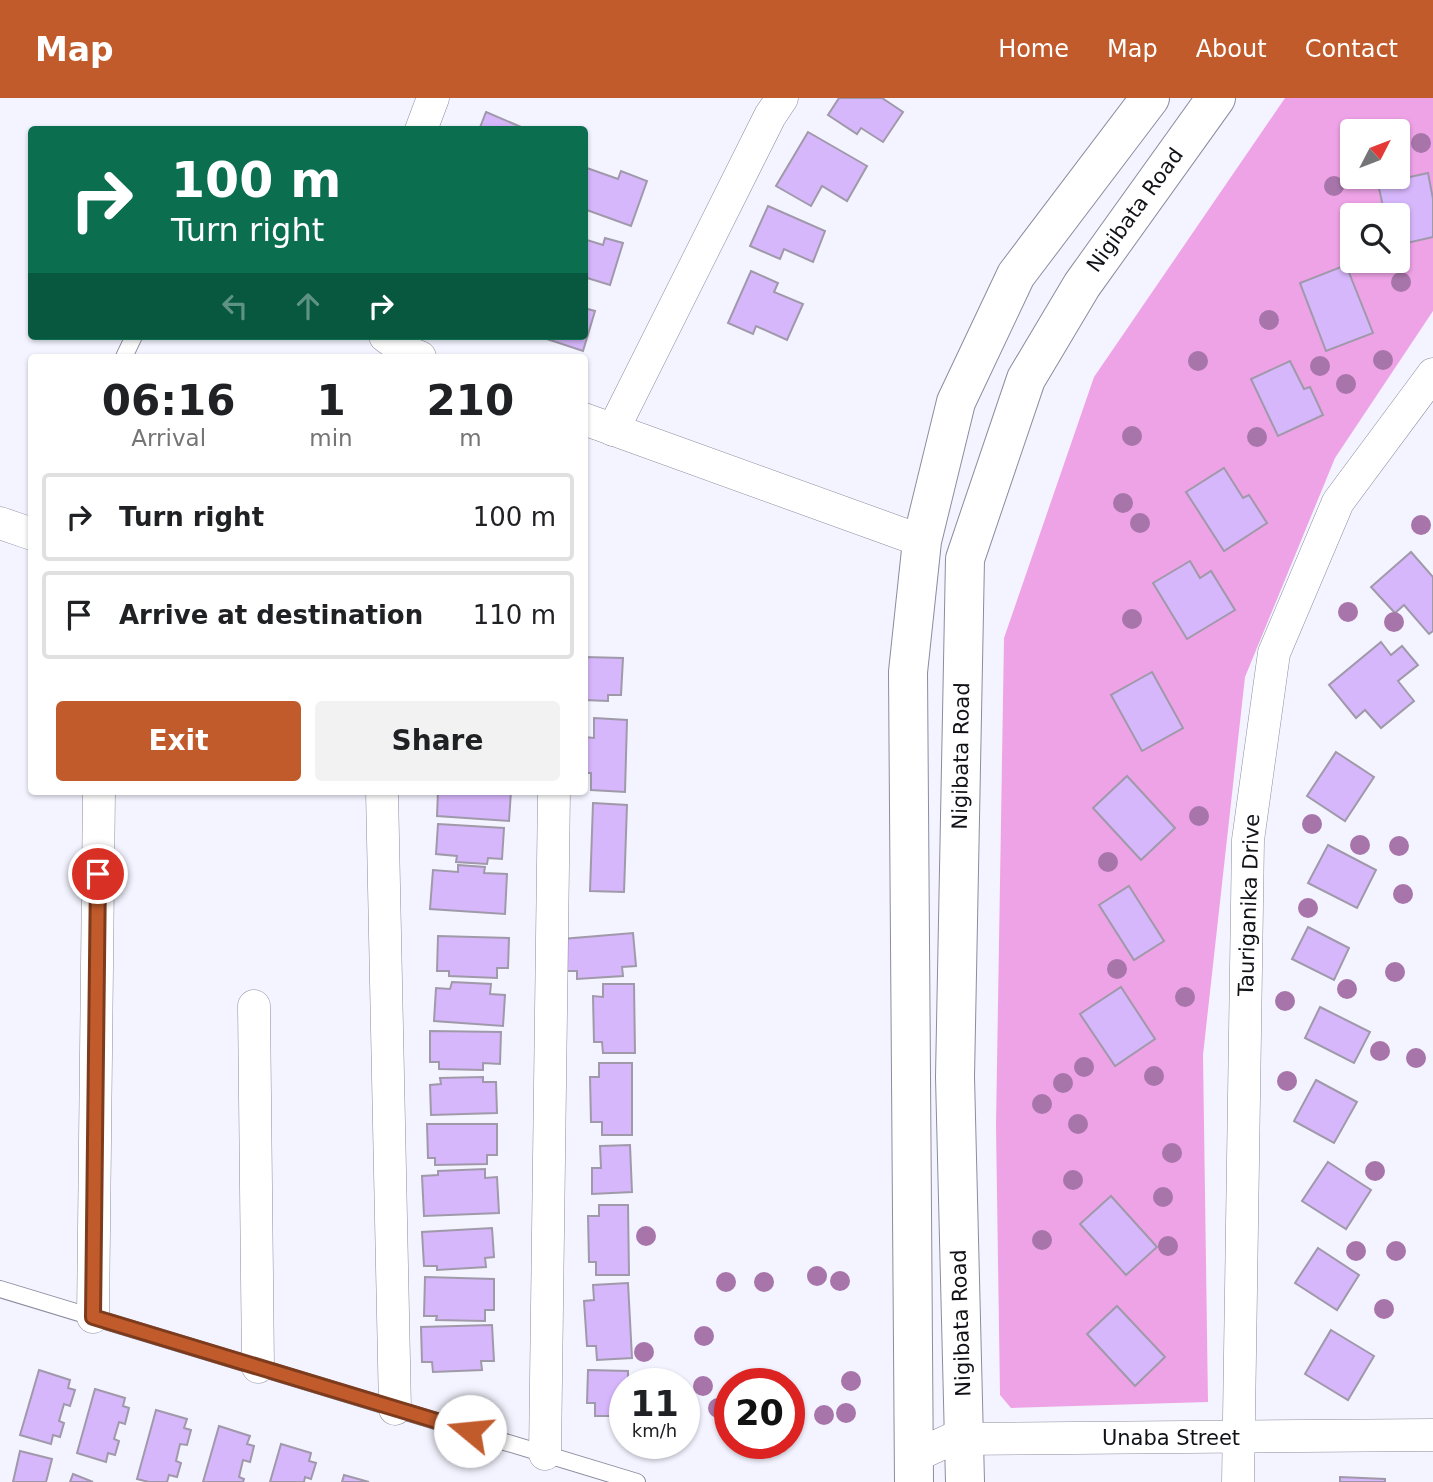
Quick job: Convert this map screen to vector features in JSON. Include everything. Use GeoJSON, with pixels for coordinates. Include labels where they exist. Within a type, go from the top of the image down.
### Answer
{"type":"FeatureCollection","features":[{"type":"Feature","properties":{"kind":"street"},"geometry":{"type":"LineString","coordinates":[[422,126],[433,98]]}},
{"type":"Feature","properties":{"kind":"street"},"geometry":{"type":"LineString","coordinates":[[782,98],[599,424],[922,541]]}},
{"type":"Feature","properties":{"kind":"street"},"geometry":{"type":"LineString","coordinates":[[914,1470],[908,672],[922,541],[956,402],[1016,275],[1150,98]]}},
{"type":"Feature","properties":{"kind":"street","name":"Nigibata Road"},"geometry":{"type":"LineString","coordinates":[[965,1482],[955,1077],[965,559],[1026,379],[1082,285],[1216,98]]}},
{"type":"Feature","properties":{"kind":"street","name":"Tauriganika Drive"},"geometry":{"type":"LineString","coordinates":[[1238,1482],[1248,840],[1274,653],[1338,502],[1433,374]]}},
{"type":"Feature","properties":{"kind":"street"},"geometry":{"type":"LineString","coordinates":[[0,523],[28,533]]}},
{"type":"Feature","properties":{"kind":"street"},"geometry":{"type":"LineString","coordinates":[[93,1317],[99,795]]}},
{"type":"Feature","properties":{"kind":"street"},"geometry":{"type":"LineString","coordinates":[[382,795],[395,1409]]}},
{"type":"Feature","properties":{"kind":"street"},"geometry":{"type":"LineString","coordinates":[[545,1454],[554,795]]}},
{"type":"Feature","properties":{"kind":"street"},"geometry":{"type":"LineString","coordinates":[[254,1006],[258,1367]]}},
{"type":"Feature","properties":{"kind":"street","name":"Unaba Street"},"geometry":{"type":"LineString","coordinates":[[914,1470],[939,1443],[952,1439],[1433,1435]]}},
{"type":"Feature","properties":{"kind":"lane"},"geometry":{"type":"LineString","coordinates":[[383,340],[403,348]]}},
{"type":"Feature","properties":{"kind":"lane"},"geometry":{"type":"LineString","coordinates":[[0,1289],[637,1482]]}},
{"type":"Feature","properties":{"kind":"shaded area"},"geometry":{"type":"Polygon","coordinates":[[[1285,98],[1433,98],[1433,311],[1335,458],[1245,677],[1203,1055],[1208,1402],[1011,1408],[1000,1395],[996,1126],[1004,638],[1094,377],[1285,98]]]}},
{"type":"Feature","properties":{"kind":"building"},"geometry":{"type":"Polygon","coordinates":[[[839,98],[882,98],[903,112],[883,142],[861,128],[857,134],[828,115],[839,98]]]}},
{"type":"Feature","properties":{"kind":"building"},"geometry":{"type":"Polygon","coordinates":[[[486,112],[519,126],[481,126],[486,112]]]}},
{"type":"Feature","properties":{"kind":"building"},"geometry":{"type":"Polygon","coordinates":[[[808,132],[867,166],[847,201],[822,186],[811,206],[776,186],[808,132]]]}},
{"type":"Feature","properties":{"kind":"building"},"geometry":{"type":"Polygon","coordinates":[[[588,168],[618,179],[621,171],[647,181],[631,226],[588,210],[588,168]]]}},
{"type":"Feature","properties":{"kind":"building"},"geometry":{"type":"Polygon","coordinates":[[[1428,173],[1433,199],[1433,237],[1410,242],[1410,203],[1382,203],[1379,189],[1410,189],[1410,177],[1428,173]]]}},
{"type":"Feature","properties":{"kind":"building"},"geometry":{"type":"Polygon","coordinates":[[[768,206],[825,231],[813,262],[784,249],[780,259],[750,246],[768,206]]]}},
{"type":"Feature","properties":{"kind":"building"},"geometry":{"type":"Polygon","coordinates":[[[605,238],[623,243],[610,285],[588,278],[588,240],[603,245],[605,238]]]}},
{"type":"Feature","properties":{"kind":"building"},"geometry":{"type":"Polygon","coordinates":[[[1340,267],[1340,273],[1349,273],[1373,333],[1326,351],[1300,283],[1340,267]]]}},
{"type":"Feature","properties":{"kind":"building"},"geometry":{"type":"Polygon","coordinates":[[[751,271],[778,283],[774,292],[803,304],[787,340],[756,326],[753,334],[728,323],[751,271]]]}},
{"type":"Feature","properties":{"kind":"building"},"geometry":{"type":"Polygon","coordinates":[[[588,309],[595,311],[588,334],[588,309]]]}},
{"type":"Feature","properties":{"kind":"building"},"geometry":{"type":"Polygon","coordinates":[[[550,340],[586,340],[583,351],[550,340]]]}},
{"type":"Feature","properties":{"kind":"building"},"geometry":{"type":"Polygon","coordinates":[[[1290,361],[1304,389],[1310,387],[1323,415],[1278,436],[1251,379],[1290,361]]]}},
{"type":"Feature","properties":{"kind":"building"},"geometry":{"type":"Polygon","coordinates":[[[1224,468],[1243,498],[1249,495],[1267,523],[1224,551],[1186,492],[1224,468]]]}},
{"type":"Feature","properties":{"kind":"building"},"geometry":{"type":"Polygon","coordinates":[[[1411,552],[1433,577],[1433,631],[1429,634],[1404,605],[1395,613],[1371,587],[1411,552]]]}},
{"type":"Feature","properties":{"kind":"building"},"geometry":{"type":"Polygon","coordinates":[[[1190,561],[1200,578],[1211,571],[1235,610],[1187,639],[1153,583],[1190,561]]]}},
{"type":"Feature","properties":{"kind":"building"},"geometry":{"type":"Polygon","coordinates":[[[1381,642],[1391,655],[1402,646],[1418,665],[1398,681],[1414,701],[1381,728],[1365,710],[1356,718],[1329,685],[1381,642]]]}},
{"type":"Feature","properties":{"kind":"building"},"geometry":{"type":"Polygon","coordinates":[[[588,657],[623,658],[621,695],[608,695],[608,701],[588,700],[588,657]]]}},
{"type":"Feature","properties":{"kind":"building"},"geometry":{"type":"Polygon","coordinates":[[[1152,672],[1183,728],[1142,751],[1111,695],[1152,672]]]}},
{"type":"Feature","properties":{"kind":"building"},"geometry":{"type":"Polygon","coordinates":[[[594,718],[627,720],[625,792],[591,790],[588,737],[594,738],[594,718]]]}},
{"type":"Feature","properties":{"kind":"building"},"geometry":{"type":"Polygon","coordinates":[[[1336,752],[1374,777],[1345,821],[1307,796],[1336,752]]]}},
{"type":"Feature","properties":{"kind":"building"},"geometry":{"type":"Polygon","coordinates":[[[1127,776],[1175,828],[1141,860],[1093,808],[1127,776]]]}},
{"type":"Feature","properties":{"kind":"building"},"geometry":{"type":"Polygon","coordinates":[[[438,795],[511,795],[509,821],[437,816],[438,795]]]}},
{"type":"Feature","properties":{"kind":"building"},"geometry":{"type":"Polygon","coordinates":[[[593,803],[627,805],[624,892],[590,891],[593,803]]]}},
{"type":"Feature","properties":{"kind":"building"},"geometry":{"type":"Polygon","coordinates":[[[438,824],[504,828],[502,859],[488,858],[487,864],[456,862],[457,856],[436,854],[438,824]]]}},
{"type":"Feature","properties":{"kind":"building"},"geometry":{"type":"Polygon","coordinates":[[[1328,845],[1376,870],[1357,908],[1308,883],[1328,845]]]}},
{"type":"Feature","properties":{"kind":"building"},"geometry":{"type":"Polygon","coordinates":[[[458,865],[485,867],[484,873],[507,874],[505,914],[430,909],[433,870],[458,872],[458,865]]]}},
{"type":"Feature","properties":{"kind":"building"},"geometry":{"type":"Polygon","coordinates":[[[1129,886],[1164,941],[1134,960],[1099,905],[1129,886]]]}},
{"type":"Feature","properties":{"kind":"building"},"geometry":{"type":"Polygon","coordinates":[[[1308,927],[1349,948],[1334,980],[1292,959],[1308,927]]]}},
{"type":"Feature","properties":{"kind":"building"},"geometry":{"type":"Polygon","coordinates":[[[633,933],[636,966],[622,967],[623,976],[577,979],[577,971],[565,971],[562,939],[633,933]]]}},
{"type":"Feature","properties":{"kind":"building"},"geometry":{"type":"Polygon","coordinates":[[[438,936],[509,938],[508,968],[497,968],[497,978],[449,976],[449,971],[437,971],[438,936]]]}},
{"type":"Feature","properties":{"kind":"building"},"geometry":{"type":"Polygon","coordinates":[[[452,982],[491,984],[490,994],[505,995],[503,1026],[434,1021],[436,988],[450,989],[452,982]]]}},
{"type":"Feature","properties":{"kind":"building"},"geometry":{"type":"Polygon","coordinates":[[[603,984],[634,984],[635,1053],[603,1053],[602,1042],[594,1042],[593,996],[603,997],[603,984]]]}},
{"type":"Feature","properties":{"kind":"building"},"geometry":{"type":"Polygon","coordinates":[[[1121,987],[1155,1039],[1115,1066],[1080,1014],[1121,987]]]}},
{"type":"Feature","properties":{"kind":"building"},"geometry":{"type":"Polygon","coordinates":[[[1320,1007],[1370,1032],[1354,1063],[1305,1038],[1320,1007]]]}},
{"type":"Feature","properties":{"kind":"building"},"geometry":{"type":"Polygon","coordinates":[[[430,1031],[501,1032],[500,1064],[483,1063],[483,1070],[439,1069],[439,1062],[430,1062],[430,1031]]]}},
{"type":"Feature","properties":{"kind":"building"},"geometry":{"type":"Polygon","coordinates":[[[599,1063],[632,1063],[632,1135],[602,1135],[602,1122],[591,1122],[590,1077],[599,1077],[599,1063]]]}},
{"type":"Feature","properties":{"kind":"building"},"geometry":{"type":"Polygon","coordinates":[[[483,1077],[483,1082],[496,1082],[497,1113],[431,1115],[430,1085],[441,1084],[440,1078],[483,1077]]]}},
{"type":"Feature","properties":{"kind":"building"},"geometry":{"type":"Polygon","coordinates":[[[1316,1080],[1357,1102],[1334,1143],[1294,1121],[1316,1080]]]}},
{"type":"Feature","properties":{"kind":"building"},"geometry":{"type":"Polygon","coordinates":[[[427,1124],[497,1124],[497,1155],[487,1155],[487,1164],[435,1165],[435,1158],[428,1158],[427,1124]]]}},
{"type":"Feature","properties":{"kind":"building"},"geometry":{"type":"Polygon","coordinates":[[[630,1145],[632,1192],[592,1194],[592,1168],[601,1168],[600,1146],[630,1145]]]}},
{"type":"Feature","properties":{"kind":"building"},"geometry":{"type":"Polygon","coordinates":[[[1328,1162],[1371,1190],[1346,1229],[1302,1201],[1328,1162]]]}},
{"type":"Feature","properties":{"kind":"building"},"geometry":{"type":"Polygon","coordinates":[[[485,1169],[485,1178],[497,1177],[499,1213],[424,1216],[422,1176],[438,1175],[438,1171],[485,1169]]]}},
{"type":"Feature","properties":{"kind":"building"},"geometry":{"type":"Polygon","coordinates":[[[1111,1196],[1157,1247],[1126,1275],[1080,1224],[1111,1196]]]}},
{"type":"Feature","properties":{"kind":"building"},"geometry":{"type":"Polygon","coordinates":[[[599,1205],[628,1205],[629,1275],[596,1275],[596,1262],[589,1262],[588,1216],[599,1216],[599,1205]]]}},
{"type":"Feature","properties":{"kind":"building"},"geometry":{"type":"Polygon","coordinates":[[[492,1228],[494,1257],[485,1258],[486,1267],[437,1270],[437,1266],[424,1266],[422,1232],[492,1228]]]}},
{"type":"Feature","properties":{"kind":"building"},"geometry":{"type":"Polygon","coordinates":[[[1318,1248],[1359,1275],[1337,1310],[1295,1283],[1318,1248]]]}},
{"type":"Feature","properties":{"kind":"building"},"geometry":{"type":"Polygon","coordinates":[[[425,1277],[494,1279],[494,1310],[485,1310],[485,1321],[436,1320],[437,1316],[424,1316],[425,1277]]]}},
{"type":"Feature","properties":{"kind":"building"},"geometry":{"type":"Polygon","coordinates":[[[628,1283],[632,1358],[597,1360],[596,1346],[587,1346],[584,1301],[594,1300],[593,1285],[628,1283]]]}},
{"type":"Feature","properties":{"kind":"building"},"geometry":{"type":"Polygon","coordinates":[[[1117,1306],[1165,1357],[1135,1386],[1087,1334],[1117,1306]]]}},
{"type":"Feature","properties":{"kind":"building"},"geometry":{"type":"Polygon","coordinates":[[[492,1325],[494,1361],[481,1361],[482,1370],[433,1372],[432,1362],[422,1362],[421,1327],[492,1325]]]}},
{"type":"Feature","properties":{"kind":"building"},"geometry":{"type":"Polygon","coordinates":[[[1331,1330],[1374,1356],[1348,1400],[1305,1374],[1331,1330]]]}},
{"type":"Feature","properties":{"kind":"building"},"geometry":{"type":"Polygon","coordinates":[[[39,1370],[70,1380],[68,1388],[75,1390],[70,1406],[64,1404],[59,1421],[64,1423],[60,1437],[53,1435],[51,1444],[20,1435],[39,1370]]]}},
{"type":"Feature","properties":{"kind":"building"},"geometry":{"type":"Polygon","coordinates":[[[588,1370],[609,1371],[609,1416],[595,1416],[595,1403],[587,1403],[588,1370]]]}},
{"type":"Feature","properties":{"kind":"building"},"geometry":{"type":"Polygon","coordinates":[[[95,1389],[125,1398],[123,1406],[129,1408],[125,1424],[119,1422],[114,1439],[119,1441],[115,1455],[108,1453],[106,1462],[77,1453],[95,1389]]]}},
{"type":"Feature","properties":{"kind":"building"},"geometry":{"type":"Polygon","coordinates":[[[156,1410],[187,1419],[184,1428],[191,1430],[187,1445],[180,1444],[176,1461],[181,1463],[177,1477],[169,1475],[167,1482],[137,1479],[156,1410]]]}},
{"type":"Feature","properties":{"kind":"building"},"geometry":{"type":"Polygon","coordinates":[[[219,1426],[250,1436],[247,1444],[254,1446],[250,1462],[243,1460],[239,1477],[244,1479],[243,1482],[203,1482],[219,1426]]]}},
{"type":"Feature","properties":{"kind":"building"},"geometry":{"type":"Polygon","coordinates":[[[281,1444],[311,1453],[309,1461],[316,1463],[311,1479],[305,1477],[304,1482],[270,1482],[281,1444]]]}},
{"type":"Feature","properties":{"kind":"building"},"geometry":{"type":"Polygon","coordinates":[[[20,1451],[52,1459],[46,1482],[13,1482],[20,1451]]]}},
{"type":"Feature","properties":{"kind":"building"},"geometry":{"type":"Polygon","coordinates":[[[73,1474],[93,1482],[70,1482],[73,1474]]]}},
{"type":"Feature","properties":{"kind":"building"},"geometry":{"type":"Polygon","coordinates":[[[344,1475],[369,1482],[342,1482],[344,1475]]]}},
{"type":"Feature","properties":{"kind":"building"},"geometry":{"type":"Polygon","coordinates":[[[1340,1477],[1385,1479],[1385,1482],[1340,1482],[1340,1477]]]}},
{"type":"Feature","properties":{"kind":"route"},"geometry":{"type":"LineString","coordinates":[[98,874],[93,1317],[470,1431]]}}]}
